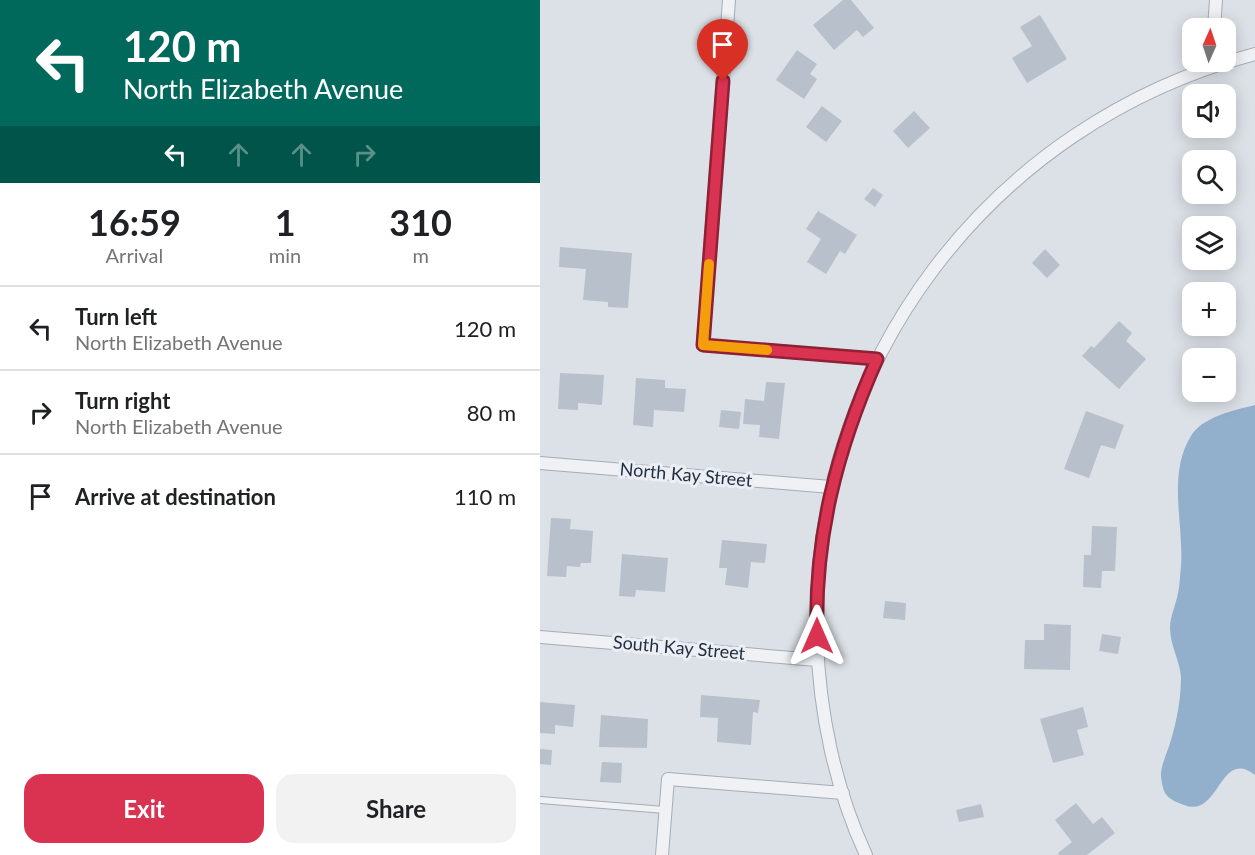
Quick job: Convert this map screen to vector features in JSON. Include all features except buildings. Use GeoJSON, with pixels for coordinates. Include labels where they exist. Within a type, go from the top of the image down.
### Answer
{"type":"FeatureCollection","features":[{"type":"Feature","properties":{"kind":"street"},"geometry":{"type":"LineString","coordinates":[[729,0],[703,345],[877,359]]}},
{"type":"Feature","properties":{"kind":"street"},"geometry":{"type":"LineString","coordinates":[[1215,18],[1216,0]]}},
{"type":"Feature","properties":{"kind":"street"},"geometry":{"type":"LineString","coordinates":[[1236,58],[1255,54]]}},
{"type":"Feature","properties":{"kind":"street"},"geometry":{"type":"LineString","coordinates":[[866,855],[843,793],[829,744],[817,660],[818,567],[831,487],[854,411],[877,359],[904,312],[950,247],[981,213],[1014,181],[1069,139],[1127,103],[1193,72]]}},
{"type":"Feature","properties":{"kind":"street","name":"North Kay Street"},"geometry":{"type":"LineString","coordinates":[[540,463],[831,487]]}},
{"type":"Feature","properties":{"kind":"street","name":"South Kay Street"},"geometry":{"type":"LineString","coordinates":[[540,637],[817,660]]}},
{"type":"Feature","properties":{"kind":"street"},"geometry":{"type":"LineString","coordinates":[[662,855],[668,779],[843,793]]}},
{"type":"Feature","properties":{"kind":"lane"},"geometry":{"type":"LineString","coordinates":[[540,801],[666,810]]}},
{"type":"Feature","properties":{"kind":"water"},"geometry":{"type":"Polygon","coordinates":[[[1255,405],[1255,775],[1243,769],[1234,770],[1226,776],[1205,802],[1196,807],[1171,799],[1165,793],[1161,775],[1175,725],[1181,685],[1170,628],[1179,590],[1181,566],[1178,499],[1180,466],[1184,451],[1196,429],[1220,415],[1255,405]]]}},
{"type":"Feature","properties":{"kind":"slow traffic"},"geometry":{"type":"LineString","coordinates":[[709,264],[703,345],[767,350]]}},
{"type":"Feature","properties":{"kind":"route"},"geometry":{"type":"LineString","coordinates":[[723,81],[703,345],[877,359],[858,401],[831,487],[818,567],[817,636]]}}]}
